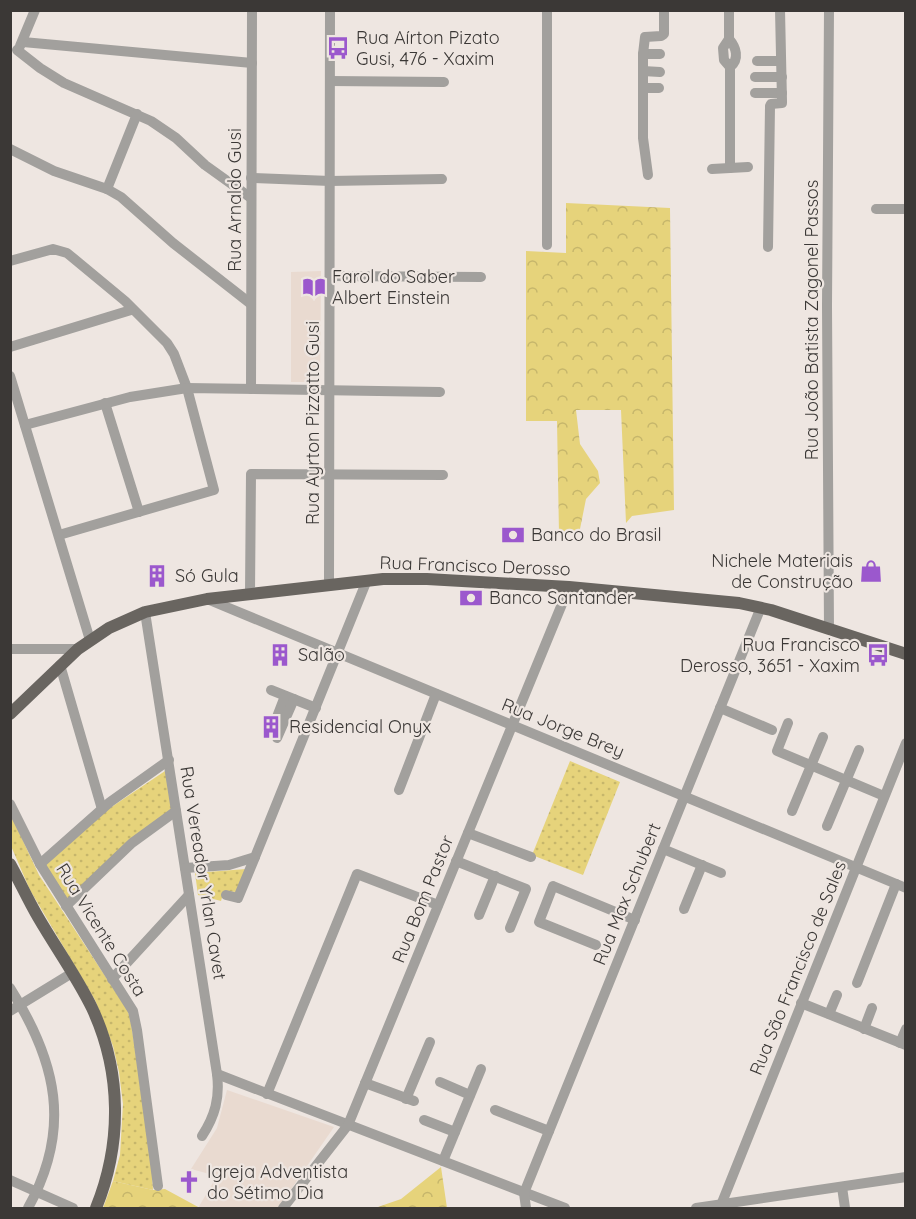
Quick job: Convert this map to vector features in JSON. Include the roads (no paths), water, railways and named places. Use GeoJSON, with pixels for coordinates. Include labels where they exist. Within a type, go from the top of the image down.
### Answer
{"type":"FeatureCollection","features":[{"type":"Feature","properties":{"kind":"main road","name":"Rua Francisco Derosso"},"geometry":{"type":"LineString","coordinates":[[10,714],[78,649],[120,622],[145,612],[207,599],[368,580],[410,578],[569,587],[729,602],[761,607],[906,654]]}},
{"type":"Feature","properties":{"kind":"main road","name":"Rua Francisco Derosso"},"geometry":{"type":"LineString","coordinates":[[10,725],[30,697]]}},
{"type":"Feature","properties":{"kind":"main road"},"geometry":{"type":"LineString","coordinates":[[10,859],[38,917],[91,1006],[102,1031],[110,1060],[114,1083],[114,1143],[108,1172],[96,1209]]}},
{"type":"Feature","properties":{"kind":"street"},"geometry":{"type":"LineString","coordinates":[[17,48],[35,10]]}},
{"type":"Feature","properties":{"kind":"street","name":"Rua Arnaldo Gusi"},"geometry":{"type":"LineString","coordinates":[[251,389],[252,10]]}},
{"type":"Feature","properties":{"kind":"street","name":"Rua Ayrton Pizzatto Gusi"},"geometry":{"type":"LineString","coordinates":[[329,584],[330,10]]}},
{"type":"Feature","properties":{"kind":"street"},"geometry":{"type":"LineString","coordinates":[[546,245],[548,10]]}},
{"type":"Feature","properties":{"kind":"street"},"geometry":{"type":"LineString","coordinates":[[648,175],[643,138],[643,54],[645,37],[662,36],[663,34],[664,10]]}},
{"type":"Feature","properties":{"kind":"street"},"geometry":{"type":"LineString","coordinates":[[729,10],[729,39],[734,45],[736,57],[733,66],[730,67],[730,168]]}},
{"type":"Feature","properties":{"kind":"street"},"geometry":{"type":"LineString","coordinates":[[768,247],[770,106],[782,103],[780,10]]}},
{"type":"Feature","properties":{"kind":"street","name":"Rua João Batista Zagonel Passos"},"geometry":{"type":"LineString","coordinates":[[829,10],[827,306],[829,628]]}},
{"type":"Feature","properties":{"kind":"street"},"geometry":{"type":"LineString","coordinates":[[17,48],[252,63]]}},
{"type":"Feature","properties":{"kind":"street"},"geometry":{"type":"LineString","coordinates":[[17,48],[40,68],[64,83],[151,121],[176,138],[205,165],[251,198]]}},
{"type":"Feature","properties":{"kind":"street"},"geometry":{"type":"LineString","coordinates":[[643,54],[660,54]]}},
{"type":"Feature","properties":{"kind":"street"},"geometry":{"type":"LineString","coordinates":[[757,61],[781,62]]}},
{"type":"Feature","properties":{"kind":"street"},"geometry":{"type":"LineString","coordinates":[[643,71],[660,72]]}},
{"type":"Feature","properties":{"kind":"street"},"geometry":{"type":"LineString","coordinates":[[755,77],[782,77]]}},
{"type":"Feature","properties":{"kind":"street"},"geometry":{"type":"LineString","coordinates":[[330,81],[444,81]]}},
{"type":"Feature","properties":{"kind":"street"},"geometry":{"type":"LineString","coordinates":[[643,88],[659,88]]}},
{"type":"Feature","properties":{"kind":"street"},"geometry":{"type":"LineString","coordinates":[[755,93],[782,93]]}},
{"type":"Feature","properties":{"kind":"street"},"geometry":{"type":"LineString","coordinates":[[107,189],[137,114]]}},
{"type":"Feature","properties":{"kind":"street"},"geometry":{"type":"LineString","coordinates":[[10,149],[54,171],[107,189],[121,197],[173,243],[251,304]]}},
{"type":"Feature","properties":{"kind":"street"},"geometry":{"type":"LineString","coordinates":[[712,169],[748,167]]}},
{"type":"Feature","properties":{"kind":"street"},"geometry":{"type":"LineString","coordinates":[[251,178],[330,181],[442,179]]}},
{"type":"Feature","properties":{"kind":"street"},"geometry":{"type":"LineString","coordinates":[[876,210],[906,209]]}},
{"type":"Feature","properties":{"kind":"street"},"geometry":{"type":"LineString","coordinates":[[10,261],[47,250],[60,250],[74,258],[125,301],[171,349],[187,388],[214,490],[58,535]]}},
{"type":"Feature","properties":{"kind":"street"},"geometry":{"type":"LineString","coordinates":[[330,276],[481,277]]}},
{"type":"Feature","properties":{"kind":"street"},"geometry":{"type":"LineString","coordinates":[[10,347],[131,309]]}},
{"type":"Feature","properties":{"kind":"street"},"geometry":{"type":"LineString","coordinates":[[10,376],[90,640]]}},
{"type":"Feature","properties":{"kind":"street"},"geometry":{"type":"LineString","coordinates":[[26,425],[146,393],[187,388],[440,392]]}},
{"type":"Feature","properties":{"kind":"street"},"geometry":{"type":"LineString","coordinates":[[105,403],[139,512]]}},
{"type":"Feature","properties":{"kind":"street"},"geometry":{"type":"LineString","coordinates":[[250,593],[251,474],[443,475]]}},
{"type":"Feature","properties":{"kind":"street"},"geometry":{"type":"LineString","coordinates":[[226,895],[238,898],[368,580]]}},
{"type":"Feature","properties":{"kind":"street","name":"Rua Bom Pastor"},"geometry":{"type":"LineString","coordinates":[[283,1209],[348,1125],[569,587]]}},
{"type":"Feature","properties":{"kind":"street","name":"Rua Jorge Brey"},"geometry":{"type":"LineString","coordinates":[[207,599],[901,886]]}},
{"type":"Feature","properties":{"kind":"street","name":"Rua Max Schubert"},"geometry":{"type":"LineString","coordinates":[[524,1193],[761,607]]}},
{"type":"Feature","properties":{"kind":"street","name":"Rua Vereador Yrlan Cavet"},"geometry":{"type":"LineString","coordinates":[[145,612],[218,1074],[215,1111],[202,1136]]}},
{"type":"Feature","properties":{"kind":"street"},"geometry":{"type":"LineString","coordinates":[[10,649],[78,649]]}},
{"type":"Feature","properties":{"kind":"street"},"geometry":{"type":"LineString","coordinates":[[60,665],[102,809]]}},
{"type":"Feature","properties":{"kind":"street"},"geometry":{"type":"LineString","coordinates":[[271,690],[316,708]]}},
{"type":"Feature","properties":{"kind":"street"},"geometry":{"type":"LineString","coordinates":[[399,790],[436,694]]}},
{"type":"Feature","properties":{"kind":"street"},"geometry":{"type":"LineString","coordinates":[[274,736],[290,698]]}},
{"type":"Feature","properties":{"kind":"street"},"geometry":{"type":"LineString","coordinates":[[720,708],[772,730]]}},
{"type":"Feature","properties":{"kind":"street"},"geometry":{"type":"LineString","coordinates":[[788,723],[777,752],[884,796]]}},
{"type":"Feature","properties":{"kind":"street"},"geometry":{"type":"LineString","coordinates":[[792,811],[823,737]]}},
{"type":"Feature","properties":{"kind":"street","name":"Rua São Francisco de Sales"},"geometry":{"type":"LineString","coordinates":[[707,1207],[801,1003],[906,743]]}},
{"type":"Feature","properties":{"kind":"street"},"geometry":{"type":"LineString","coordinates":[[827,825],[859,750]]}},
{"type":"Feature","properties":{"kind":"street"},"geometry":{"type":"LineString","coordinates":[[40,864],[102,809],[168,760]]}},
{"type":"Feature","properties":{"kind":"street","name":"Rua Vicente Costa"},"geometry":{"type":"LineString","coordinates":[[10,804],[40,864],[129,1004],[135,1020],[158,1186]]}},
{"type":"Feature","properties":{"kind":"street"},"geometry":{"type":"LineString","coordinates":[[66,906],[132,843],[176,811]]}},
{"type":"Feature","properties":{"kind":"street"},"geometry":{"type":"LineString","coordinates":[[468,833],[531,857]]}},
{"type":"Feature","properties":{"kind":"street"},"geometry":{"type":"LineString","coordinates":[[663,849],[721,873]]}},
{"type":"Feature","properties":{"kind":"street"},"geometry":{"type":"LineString","coordinates":[[185,868],[229,865],[255,857]]}},
{"type":"Feature","properties":{"kind":"street"},"geometry":{"type":"LineString","coordinates":[[456,861],[526,889],[510,928]]}},
{"type":"Feature","properties":{"kind":"street"},"geometry":{"type":"LineString","coordinates":[[684,909],[702,865]]}},
{"type":"Feature","properties":{"kind":"street"},"geometry":{"type":"LineString","coordinates":[[267,1094],[357,874],[438,905]]}},
{"type":"Feature","properties":{"kind":"street"},"geometry":{"type":"LineString","coordinates":[[479,915],[495,876]]}},
{"type":"Feature","properties":{"kind":"street"},"geometry":{"type":"LineString","coordinates":[[596,945],[539,922],[553,886],[634,920]]}},
{"type":"Feature","properties":{"kind":"street"},"geometry":{"type":"LineString","coordinates":[[857,983],[901,886]]}},
{"type":"Feature","properties":{"kind":"street"},"geometry":{"type":"LineString","coordinates":[[112,979],[189,895]]}},
{"type":"Feature","properties":{"kind":"street"},"geometry":{"type":"LineString","coordinates":[[10,1011],[72,973]]}},
{"type":"Feature","properties":{"kind":"street"},"geometry":{"type":"LineString","coordinates":[[10,988],[30,1019],[42,1047],[54,1095],[51,1146],[46,1169],[28,1209]]}},
{"type":"Feature","properties":{"kind":"street"},"geometry":{"type":"LineString","coordinates":[[829,1014],[837,995]]}},
{"type":"Feature","properties":{"kind":"street"},"geometry":{"type":"LineString","coordinates":[[801,1003],[903,1044],[906,1029]]}},
{"type":"Feature","properties":{"kind":"street"},"geometry":{"type":"LineString","coordinates":[[864,1029],[872,1008]]}},
{"type":"Feature","properties":{"kind":"street"},"geometry":{"type":"LineString","coordinates":[[365,1083],[410,1100],[430,1042]]}},
{"type":"Feature","properties":{"kind":"street"},"geometry":{"type":"LineString","coordinates":[[443,1161],[481,1069]]}},
{"type":"Feature","properties":{"kind":"street"},"geometry":{"type":"LineString","coordinates":[[218,1074],[565,1209]]}},
{"type":"Feature","properties":{"kind":"street"},"geometry":{"type":"LineString","coordinates":[[440,1082],[470,1095]]}},
{"type":"Feature","properties":{"kind":"street"},"geometry":{"type":"LineString","coordinates":[[495,1110],[549,1131]]}},
{"type":"Feature","properties":{"kind":"street"},"geometry":{"type":"LineString","coordinates":[[424,1119],[455,1132]]}},
{"type":"Feature","properties":{"kind":"street"},"geometry":{"type":"LineString","coordinates":[[707,1207],[763,1204],[842,1187],[906,1177]]}},
{"type":"Feature","properties":{"kind":"street"},"geometry":{"type":"LineString","coordinates":[[10,1180],[73,1209]]}},
{"type":"Feature","properties":{"kind":"street"},"geometry":{"type":"LineString","coordinates":[[842,1187],[845,1209]]}},
{"type":"Feature","properties":{"kind":"street"},"geometry":{"type":"LineString","coordinates":[[524,1193],[526,1209]]}},
{"type":"Feature","properties":{"kind":"place","name":"Rua Aírton Pizato Gusi, 476 - Xaxim"},"geometry":{"type":"Point","coordinates":[338,48]}},
{"type":"Feature","properties":{"kind":"place","name":"Farol do Saber Albert Einstein"},"geometry":{"type":"Point","coordinates":[314,287]}},
{"type":"Feature","properties":{"kind":"place","name":"Banco do Brasil"},"geometry":{"type":"Point","coordinates":[513,535]}},
{"type":"Feature","properties":{"kind":"place","name":"Nichele Materiais de Construção"},"geometry":{"type":"Point","coordinates":[871,571]}},
{"type":"Feature","properties":{"kind":"place","name":"Só Gula"},"geometry":{"type":"Point","coordinates":[157,576]}},
{"type":"Feature","properties":{"kind":"place","name":"Banco Santander"},"geometry":{"type":"Point","coordinates":[471,598]}},
{"type":"Feature","properties":{"kind":"place","name":"Salão"},"geometry":{"type":"Point","coordinates":[280,655]}},
{"type":"Feature","properties":{"kind":"place","name":"Rua Francisco Derosso, 3651 - Xaxim"},"geometry":{"type":"Point","coordinates":[878,655]}},
{"type":"Feature","properties":{"kind":"place","name":"Residencial Onyx"},"geometry":{"type":"Point","coordinates":[271,727]}},
{"type":"Feature","properties":{"kind":"place","name":"Igreja Adventista do Sétimo Dia"},"geometry":{"type":"Point","coordinates":[189,1182]}}]}
